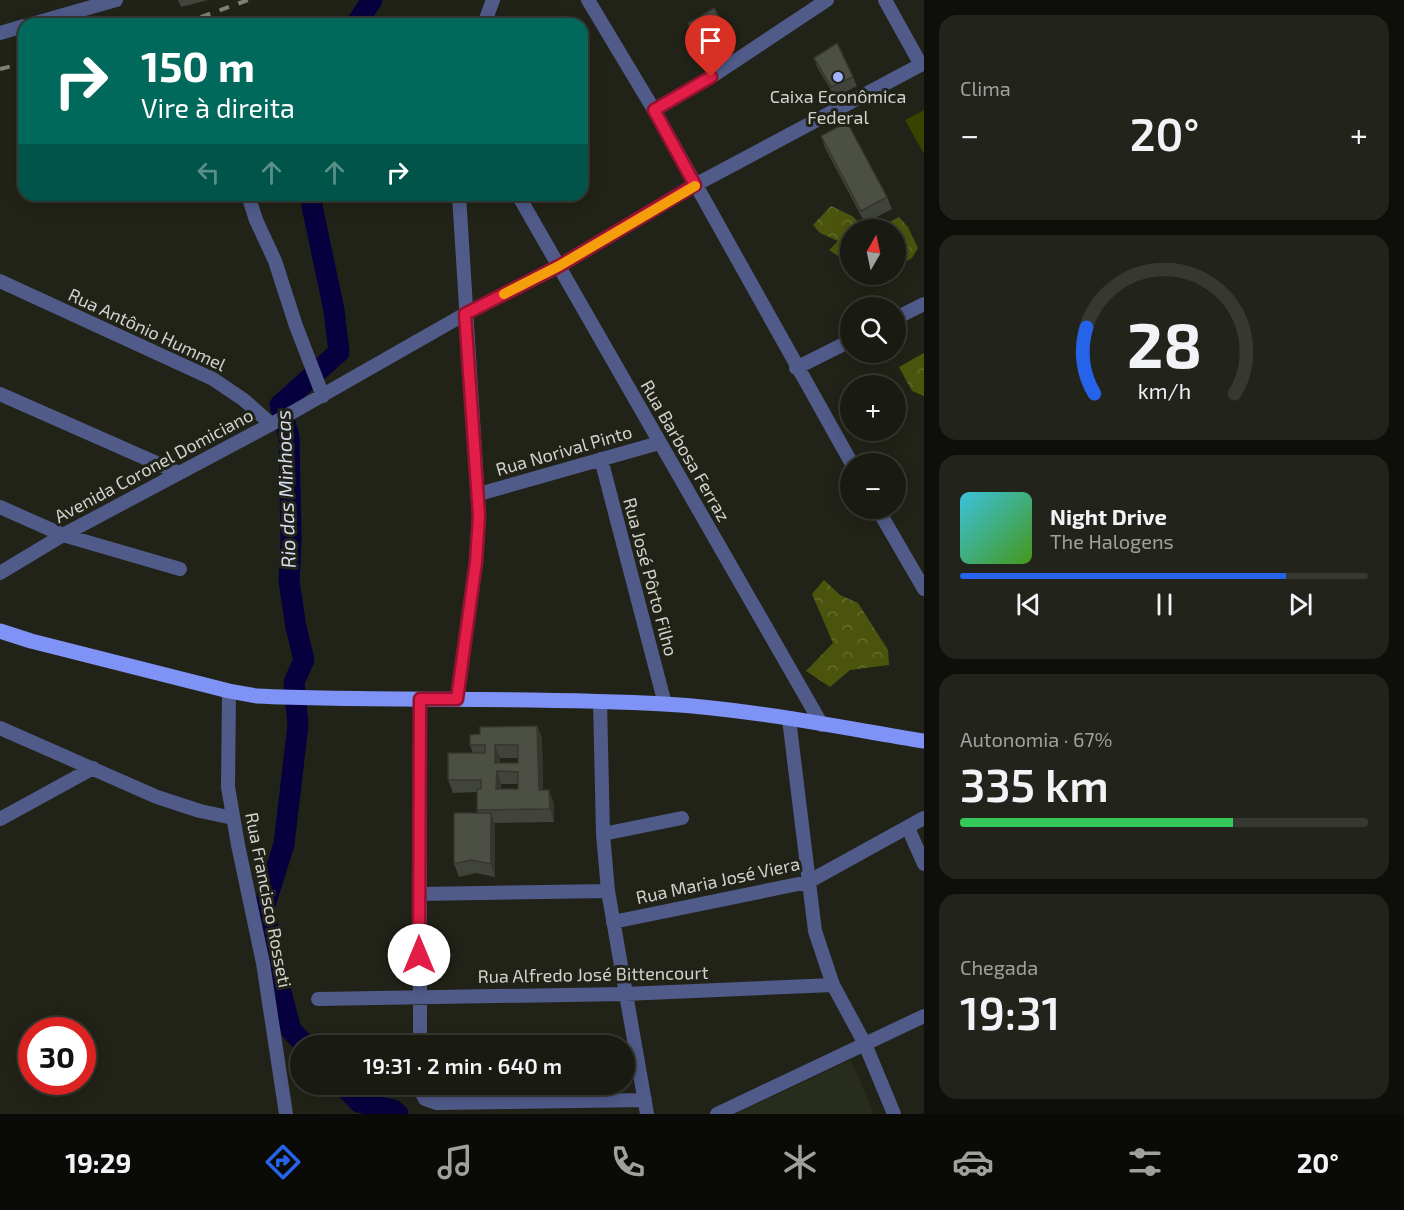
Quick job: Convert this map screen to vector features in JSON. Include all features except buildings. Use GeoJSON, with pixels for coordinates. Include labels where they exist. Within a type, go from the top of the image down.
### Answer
{"type":"FeatureCollection","features":[{"type":"Feature","properties":{"kind":"main road"},"geometry":{"type":"LineString","coordinates":[[0,631],[229,692],[256,696],[665,704],[789,719],[924,741]]}},
{"type":"Feature","properties":{"kind":"street"},"geometry":{"type":"LineString","coordinates":[[53,18],[116,0]]}},
{"type":"Feature","properties":{"kind":"street"},"geometry":{"type":"LineString","coordinates":[[486,18],[493,0]]}},
{"type":"Feature","properties":{"kind":"street"},"geometry":{"type":"LineString","coordinates":[[588,0],[654,110],[796,368],[846,453]]}},
{"type":"Feature","properties":{"kind":"street"},"geometry":{"type":"LineString","coordinates":[[654,110],[711,77],[827,0]]}},
{"type":"Feature","properties":{"kind":"street"},"geometry":{"type":"LineString","coordinates":[[885,0],[922,64]]}},
{"type":"Feature","properties":{"kind":"street"},"geometry":{"type":"LineString","coordinates":[[0,33],[18,28]]}},
{"type":"Feature","properties":{"kind":"street","name":"Avenida Coronel Domiciano"},"geometry":{"type":"LineString","coordinates":[[0,573],[63,535],[323,396],[465,314],[559,266],[695,185],[922,64]]}},
{"type":"Feature","properties":{"kind":"street"},"geometry":{"type":"LineString","coordinates":[[250,201],[275,261],[296,326],[323,396]]}},
{"type":"Feature","properties":{"kind":"street"},"geometry":{"type":"LineString","coordinates":[[457,699],[479,540],[479,494],[465,314],[459,201]]}},
{"type":"Feature","properties":{"kind":"street","name":"Rua Barbosa Ferraz"},"geometry":{"type":"LineString","coordinates":[[521,201],[822,725]]}},
{"type":"Feature","properties":{"kind":"street","name":"Rua Antônio Hummel"},"geometry":{"type":"LineString","coordinates":[[0,281],[213,379],[275,422]]}},
{"type":"Feature","properties":{"kind":"street"},"geometry":{"type":"LineString","coordinates":[[906,313],[924,304]]}},
{"type":"Feature","properties":{"kind":"street"},"geometry":{"type":"LineString","coordinates":[[796,368],[840,346]]}},
{"type":"Feature","properties":{"kind":"street"},"geometry":{"type":"LineString","coordinates":[[0,394],[179,473]]}},
{"type":"Feature","properties":{"kind":"street","name":"Rua Norival Pinto"},"geometry":{"type":"LineString","coordinates":[[479,494],[659,443]]}},
{"type":"Feature","properties":{"kind":"street","name":"Rua José Pôrto Filho"},"geometry":{"type":"LineString","coordinates":[[601,459],[665,704]]}},
{"type":"Feature","properties":{"kind":"street"},"geometry":{"type":"LineString","coordinates":[[0,507],[63,535],[180,569]]}},
{"type":"Feature","properties":{"kind":"street"},"geometry":{"type":"LineString","coordinates":[[884,519],[924,589]]}},
{"type":"Feature","properties":{"kind":"street","name":"Rua Francisco Rosseti"},"geometry":{"type":"LineString","coordinates":[[229,692],[227,760],[233,818],[263,963],[286,1114]]}},
{"type":"Feature","properties":{"kind":"street"},"geometry":{"type":"LineString","coordinates":[[420,699],[420,1035]]}},
{"type":"Feature","properties":{"kind":"street"},"geometry":{"type":"LineString","coordinates":[[600,701],[603,834],[608,891],[647,1114]]}},
{"type":"Feature","properties":{"kind":"street"},"geometry":{"type":"LineString","coordinates":[[789,719],[814,931],[833,985],[865,1044],[894,1114]]}},
{"type":"Feature","properties":{"kind":"street"},"geometry":{"type":"LineString","coordinates":[[0,728],[177,805],[233,818]]}},
{"type":"Feature","properties":{"kind":"street"},"geometry":{"type":"LineString","coordinates":[[0,819],[93,768]]}},
{"type":"Feature","properties":{"kind":"street"},"geometry":{"type":"LineString","coordinates":[[603,834],[682,818]]}},
{"type":"Feature","properties":{"kind":"street","name":"Rua Maria José Viera"},"geometry":{"type":"LineString","coordinates":[[613,922],[808,882],[924,818]]}},
{"type":"Feature","properties":{"kind":"street"},"geometry":{"type":"LineString","coordinates":[[908,828],[924,864]]}},
{"type":"Feature","properties":{"kind":"street"},"geometry":{"type":"LineString","coordinates":[[419,894],[608,891]]}},
{"type":"Feature","properties":{"kind":"street","name":"Rua Alfredo José Bittencourt"},"geometry":{"type":"LineString","coordinates":[[318,999],[625,994],[833,985]]}},
{"type":"Feature","properties":{"kind":"street"},"geometry":{"type":"LineString","coordinates":[[717,1114],[924,1016]]}},
{"type":"Feature","properties":{"kind":"street"},"geometry":{"type":"LineString","coordinates":[[424,1095],[425,1099],[432,1102],[527,1107],[645,1100]]}},
{"type":"Feature","properties":{"kind":"shaded area"},"geometry":{"type":"Polygon","coordinates":[[[851,1060],[874,1114],[735,1114],[851,1060]]]}},
{"type":"Feature","properties":{"kind":"green space"},"geometry":{"type":"Polygon","coordinates":[[[924,110],[924,154],[905,120],[924,110]]]}},
{"type":"Feature","properties":{"kind":"green space"},"geometry":{"type":"Polygon","coordinates":[[[831,206],[855,219],[840,219],[840,257],[829,250],[838,241],[820,233],[813,225],[831,206]]]}},
{"type":"Feature","properties":{"kind":"green space"},"geometry":{"type":"Polygon","coordinates":[[[906,225],[918,248],[912,258],[906,261],[906,225]]]}},
{"type":"Feature","properties":{"kind":"green space"},"geometry":{"type":"Polygon","coordinates":[[[924,353],[924,396],[912,391],[906,375],[903,375],[899,367],[924,353]]]}},
{"type":"Feature","properties":{"kind":"green space"},"geometry":{"type":"Polygon","coordinates":[[[824,580],[840,595],[858,603],[888,650],[889,665],[850,670],[830,687],[806,671],[833,643],[812,594],[824,580]]]}},
{"type":"Feature","properties":{"kind":"waterway","name":"Rio das Minhocas"},"geometry":{"type":"LineString","coordinates":[[360,18],[372,0]]}},
{"type":"Feature","properties":{"kind":"waterway","name":"Rio das Minhocas"},"geometry":{"type":"LineString","coordinates":[[296,1035],[291,1030],[276,973],[264,908],[284,844],[298,725],[294,682],[304,660],[289,581],[291,542],[289,437],[280,405],[339,352],[334,310],[312,201]]}},
{"type":"Feature","properties":{"kind":"waterway","name":"Rio das Minhocas"},"geometry":{"type":"LineString","coordinates":[[352,1095],[359,1102],[393,1110],[398,1114]]}},
{"type":"Feature","properties":{"kind":"railway"},"geometry":{"type":"LineString","coordinates":[[198,18],[248,0]]}},
{"type":"Feature","properties":{"kind":"railway"},"geometry":{"type":"LineString","coordinates":[[0,69],[18,64]]}},
{"type":"Feature","properties":{"kind":"slow traffic"},"geometry":{"type":"LineString","coordinates":[[504,294],[559,266],[695,186]]}},
{"type":"Feature","properties":{"kind":"place","name":"Caixa Econômica Federal"},"geometry":{"type":"Point","coordinates":[838,77]}},
{"type":"Feature","properties":{"kind":"route"},"geometry":{"type":"LineString","coordinates":[[419,955],[420,699],[457,699],[479,540],[479,494],[465,314],[559,266],[695,185],[654,110],[711,77]]}}]}
